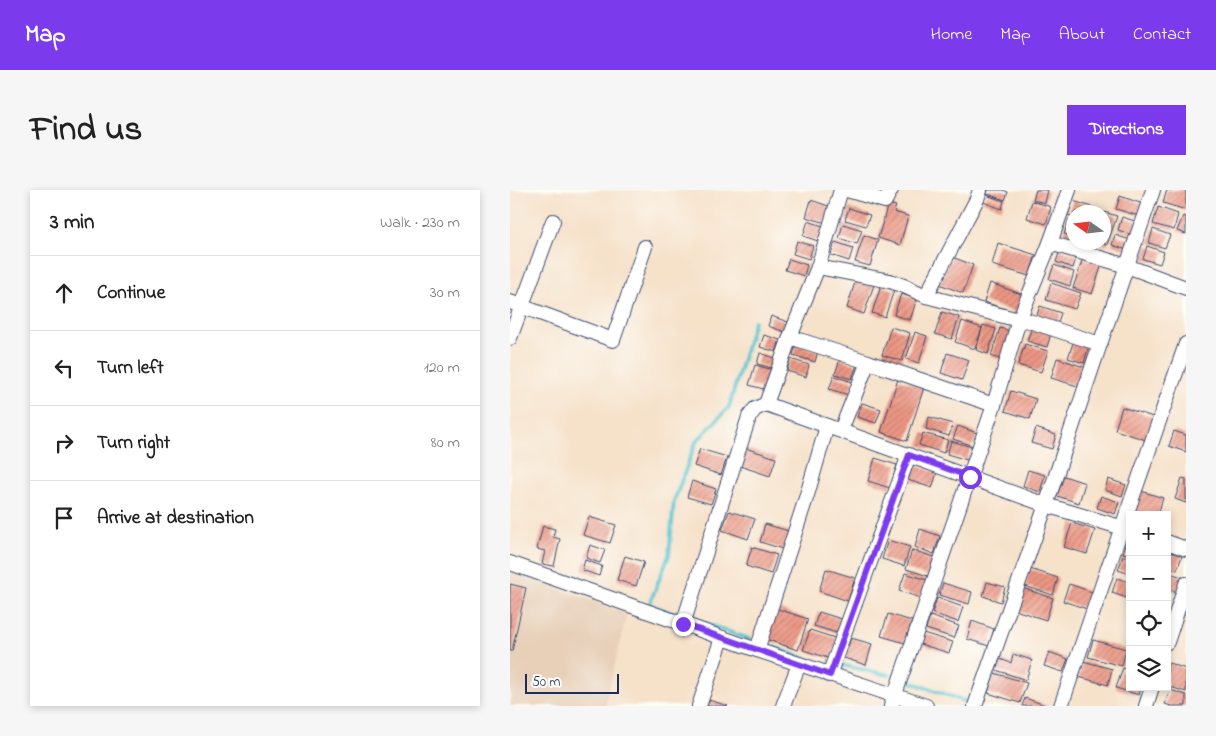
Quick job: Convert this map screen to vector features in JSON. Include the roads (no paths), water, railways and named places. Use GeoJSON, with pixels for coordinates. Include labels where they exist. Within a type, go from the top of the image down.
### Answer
{"type":"FeatureCollection","features":[{"type":"Feature","properties":{"kind":"street"},"geometry":{"type":"LineString","coordinates":[[766,404],[818,267],[841,190]]}},
{"type":"Feature","properties":{"kind":"street"},"geometry":{"type":"LineString","coordinates":[[847,190],[886,201],[891,190]]}},
{"type":"Feature","properties":{"kind":"street"},"geometry":{"type":"LineString","coordinates":[[926,296],[980,190]]}},
{"type":"Feature","properties":{"kind":"street"},"geometry":{"type":"LineString","coordinates":[[893,701],[994,405],[1019,320],[1069,190]]}},
{"type":"Feature","properties":{"kind":"street"},"geometry":{"type":"LineString","coordinates":[[975,706],[1046,505],[1153,190]]}},
{"type":"Feature","properties":{"kind":"street"},"geometry":{"type":"LineString","coordinates":[[510,338],[516,304],[553,221]]}},
{"type":"Feature","properties":{"kind":"street"},"geometry":{"type":"LineString","coordinates":[[1050,243],[1127,266],[1186,288]]}},
{"type":"Feature","properties":{"kind":"street"},"geometry":{"type":"LineString","coordinates":[[516,304],[613,340],[645,247]]}},
{"type":"Feature","properties":{"kind":"street"},"geometry":{"type":"LineString","coordinates":[[818,267],[890,281],[926,296],[1019,320],[1026,320],[1100,344]]}},
{"type":"Feature","properties":{"kind":"street"},"geometry":{"type":"LineString","coordinates":[[790,337],[994,405]]}},
{"type":"Feature","properties":{"kind":"street"},"geometry":{"type":"LineString","coordinates":[[1132,511],[1186,344]]}},
{"type":"Feature","properties":{"kind":"street"},"geometry":{"type":"LineString","coordinates":[[756,650],[807,495],[834,428],[868,362]]}},
{"type":"Feature","properties":{"kind":"street"},"geometry":{"type":"LineString","coordinates":[[683,624],[749,417],[755,409],[766,404],[1046,505],[1126,528],[1061,706]]}},
{"type":"Feature","properties":{"kind":"street"},"geometry":{"type":"LineString","coordinates":[[830,675],[909,455]]}},
{"type":"Feature","properties":{"kind":"street"},"geometry":{"type":"LineString","coordinates":[[1171,543],[1186,549]]}},
{"type":"Feature","properties":{"kind":"street"},"geometry":{"type":"LineString","coordinates":[[510,563],[830,675],[893,701],[926,706]]}},
{"type":"Feature","properties":{"kind":"street"},"geometry":{"type":"LineString","coordinates":[[1171,630],[1186,584]]}},
{"type":"Feature","properties":{"kind":"street"},"geometry":{"type":"LineString","coordinates":[[698,706],[722,638]]}},
{"type":"Feature","properties":{"kind":"street"},"geometry":{"type":"LineString","coordinates":[[783,706],[798,664]]}},
{"type":"Feature","properties":{"kind":"street"},"geometry":{"type":"LineString","coordinates":[[1146,706],[1151,691]]}},
{"type":"Feature","properties":{"kind":"waterway"},"geometry":{"type":"LineString","coordinates":[[675,614],[649,605],[669,555],[674,501],[696,442],[729,407],[754,321]]}},
{"type":"Feature","properties":{"kind":"waterway"},"geometry":{"type":"LineString","coordinates":[[695,620],[749,639]]}},
{"type":"Feature","properties":{"kind":"waterway"},"geometry":{"type":"LineString","coordinates":[[769,646],[820,664]]}},
{"type":"Feature","properties":{"kind":"waterway"},"geometry":{"type":"LineString","coordinates":[[841,665],[889,675]]}},
{"type":"Feature","properties":{"kind":"waterway"},"geometry":{"type":"LineString","coordinates":[[908,681],[964,701]]}}]}
